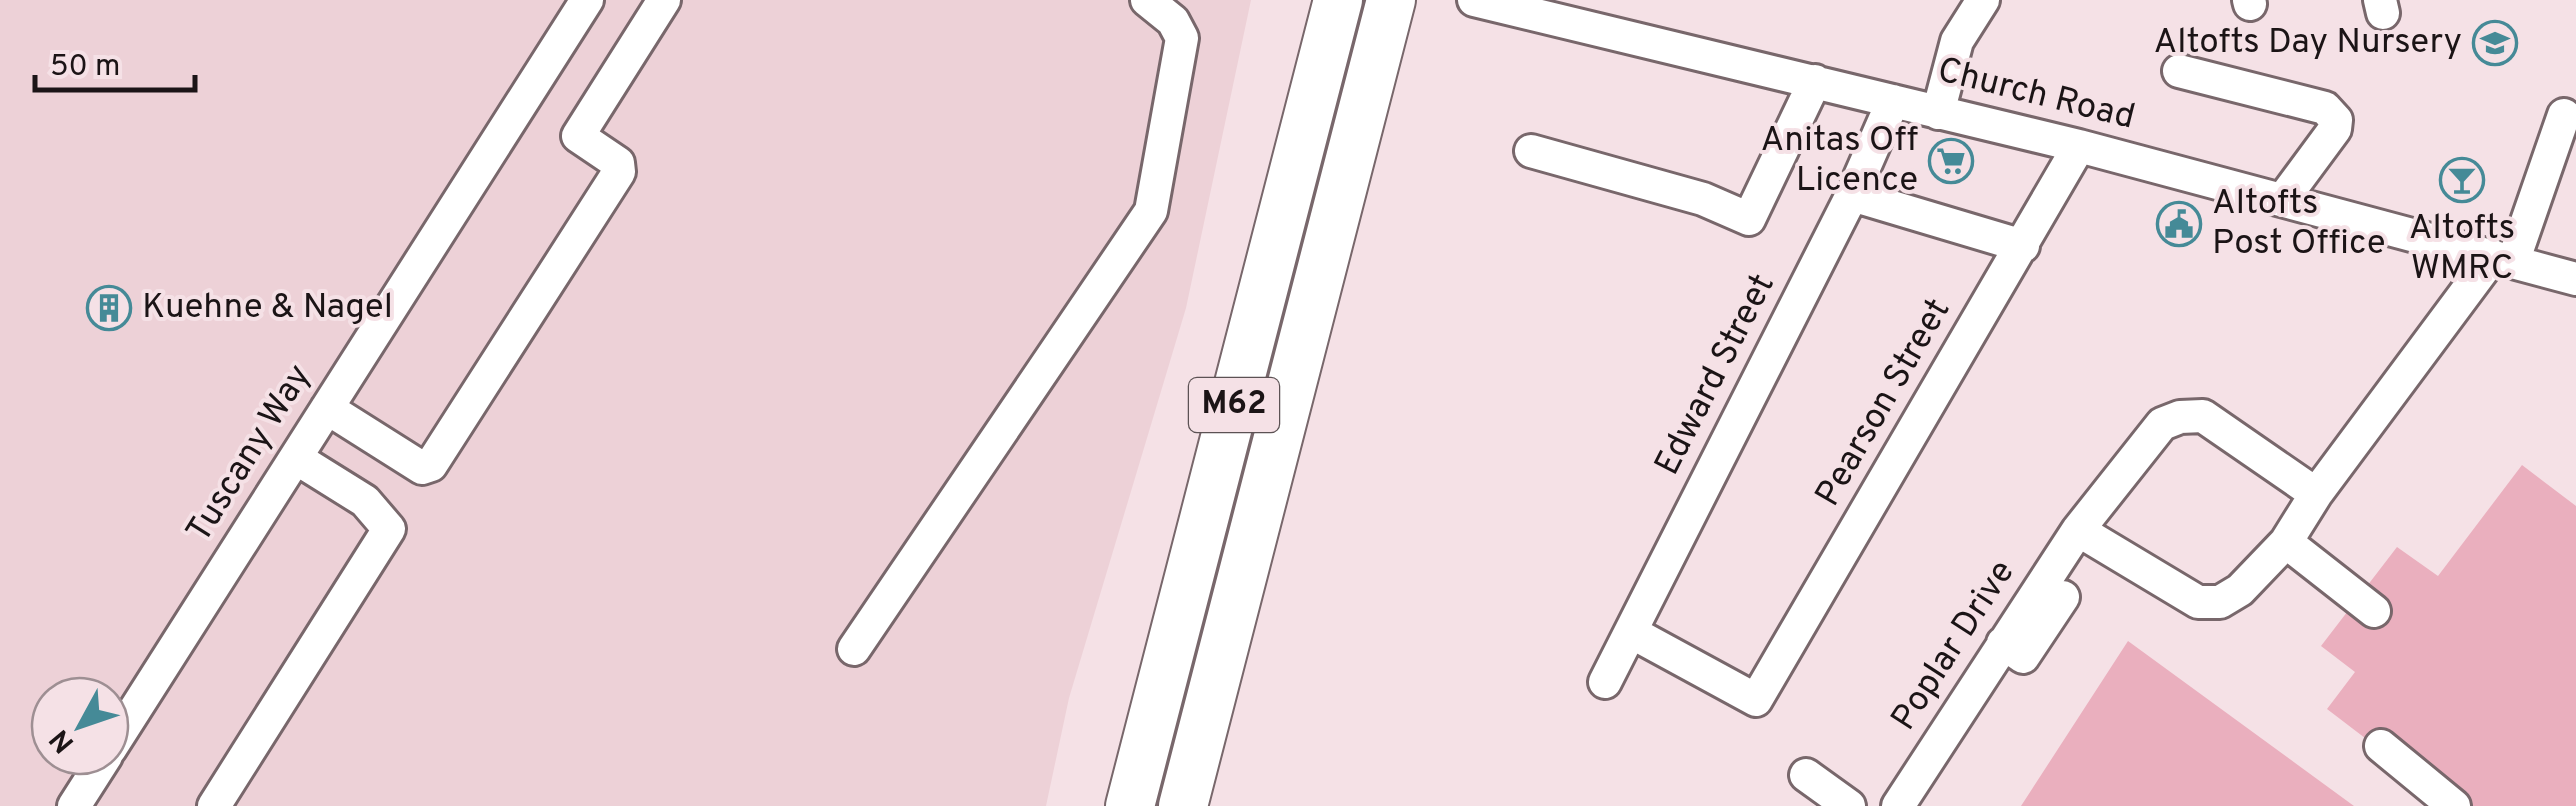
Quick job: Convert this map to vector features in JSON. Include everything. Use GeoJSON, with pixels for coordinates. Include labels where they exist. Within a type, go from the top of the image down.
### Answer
{"type":"FeatureCollection","features":[{"type":"Feature","properties":{"kind":"highway","name":"M62"},"geometry":{"type":"LineString","coordinates":[[1130,806],[1338,2]]}},
{"type":"Feature","properties":{"kind":"highway","name":"M62"},"geometry":{"type":"LineString","coordinates":[[1183,806],[1389,8]]}},
{"type":"Feature","properties":{"kind":"street","name":"Tuscany Way"},"geometry":{"type":"LineString","coordinates":[[130,719],[587,0]]}},
{"type":"Feature","properties":{"kind":"street"},"geometry":{"type":"LineString","coordinates":[[327,408],[422,468],[432,464],[619,172],[616,162],[578,136],[664,0]]}},
{"type":"Feature","properties":{"kind":"street"},"geometry":{"type":"LineString","coordinates":[[854,649],[1151,211],[1182,38],[1173,20],[1148,0]]}},
{"type":"Feature","properties":{"kind":"street","name":"Church Road"},"geometry":{"type":"LineString","coordinates":[[1474,0],[2080,146],[2576,279]]}},
{"type":"Feature","properties":{"kind":"street"},"geometry":{"type":"LineString","coordinates":[[1938,113],[1957,41],[1983,0]]}},
{"type":"Feature","properties":{"kind":"street"},"geometry":{"type":"LineString","coordinates":[[2179,70],[2325,108],[2336,120],[2329,138],[2284,198]]}},
{"type":"Feature","properties":{"kind":"street"},"geometry":{"type":"LineString","coordinates":[[1530,151],[1704,199],[1748,219],[1815,81]]}},
{"type":"Feature","properties":{"kind":"street","name":"Edward Street"},"geometry":{"type":"LineString","coordinates":[[1605,682],[1852,195],[1893,101]]}},
{"type":"Feature","properties":{"kind":"street"},"geometry":{"type":"LineString","coordinates":[[2078,530],[2198,602],[2220,602],[2240,590],[2286,542],[2316,494],[2503,259],[2564,116]]}},
{"type":"Feature","properties":{"kind":"street","name":"Pearson Street"},"geometry":{"type":"LineString","coordinates":[[1631,632],[1756,700],[2080,146]]}},
{"type":"Feature","properties":{"kind":"street"},"geometry":{"type":"LineString","coordinates":[[1852,195],[2023,246]]}},
{"type":"Feature","properties":{"kind":"street","name":"Poplar Drive"},"geometry":{"type":"LineString","coordinates":[[1898,806],[2078,530],[2144,441],[2162,424],[2180,417],[2204,416],[2316,494]]}},
{"type":"Feature","properties":{"kind":"street"},"geometry":{"type":"LineString","coordinates":[[214,806],[388,529],[365,500],[296,458]]}},
{"type":"Feature","properties":{"kind":"street"},"geometry":{"type":"LineString","coordinates":[[2286,542],[2374,611]]}},
{"type":"Feature","properties":{"kind":"street"},"geometry":{"type":"LineString","coordinates":[[2004,643],[2023,657],[2063,597]]}},
{"type":"Feature","properties":{"kind":"street"},"geometry":{"type":"LineString","coordinates":[[2381,746],[2400,775],[2454,806]]}},
{"type":"Feature","properties":{"kind":"street"},"geometry":{"type":"LineString","coordinates":[[74,806],[93,776]]}},
{"type":"Feature","properties":{"kind":"street"},"geometry":{"type":"LineString","coordinates":[[1806,776],[1849,806]]}},
{"type":"Feature","properties":{"kind":"shaded area"},"geometry":{"type":"Polygon","coordinates":[[[0,0],[1251,0],[1186,308],[1069,698],[1046,806],[0,806],[0,0]]]}},
{"type":"Feature","properties":{"kind":"shaded area"},"geometry":{"type":"Polygon","coordinates":[[[2522,465],[2576,506],[2576,806],[2454,806],[2327,709],[2355,672],[2321,646],[2397,547],[2438,576],[2522,465]]]}},
{"type":"Feature","properties":{"kind":"shaded area"},"geometry":{"type":"Polygon","coordinates":[[[2128,641],[2354,806],[2021,806],[2128,641]]]}},
{"type":"Feature","properties":{"kind":"place","name":"Altofts Day Nursery"},"geometry":{"type":"Point","coordinates":[2495,43]}},
{"type":"Feature","properties":{"kind":"place","name":"Anitas Off Licence"},"geometry":{"type":"Point","coordinates":[1951,161]}},
{"type":"Feature","properties":{"kind":"place","name":"Altofts WMRC"},"geometry":{"type":"Point","coordinates":[2462,180]}},
{"type":"Feature","properties":{"kind":"place","name":"Altofts Post Office"},"geometry":{"type":"Point","coordinates":[2179,224]}},
{"type":"Feature","properties":{"kind":"place","name":"Kuehne & Nagel"},"geometry":{"type":"Point","coordinates":[109,308]}}]}
